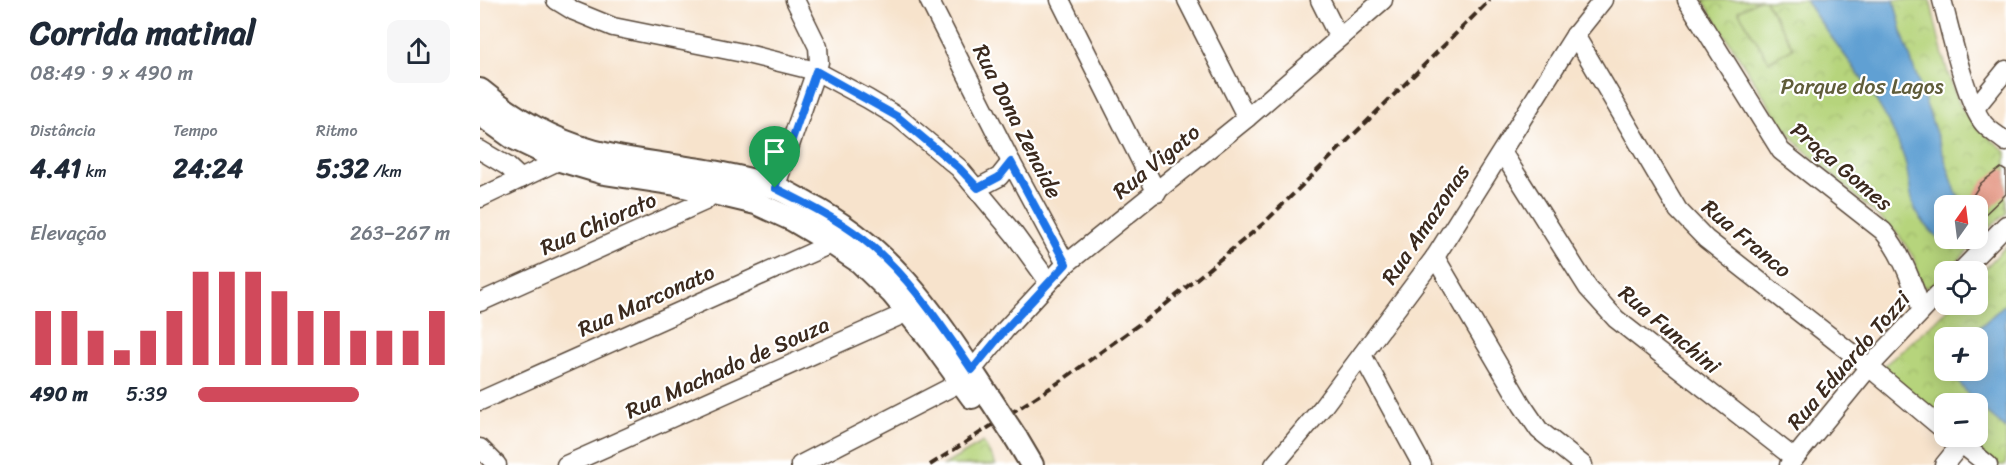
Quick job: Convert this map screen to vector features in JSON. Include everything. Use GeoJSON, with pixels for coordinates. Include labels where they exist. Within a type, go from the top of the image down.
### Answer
{"type":"FeatureCollection","features":[{"type":"Feature","properties":{"kind":"main road"},"geometry":{"type":"LineString","coordinates":[[480,90],[519,119],[568,143],[720,183],[833,243],[860,262],[892,293],[966,376],[1010,442],[1032,465]]}},
{"type":"Feature","properties":{"kind":"main road"},"geometry":{"type":"LineString","coordinates":[[480,114],[512,137],[560,160],[604,173],[676,184],[720,183],[775,188],[822,212],[871,246],[902,275],[940,324],[966,376]]}},
{"type":"Feature","properties":{"kind":"main road"},"geometry":{"type":"LineString","coordinates":[[1010,442],[1016,465]]}},
{"type":"Feature","properties":{"kind":"street"},"geometry":{"type":"LineString","coordinates":[[556,0],[574,11],[613,27],[743,53],[816,71],[898,117],[959,168],[978,188],[1048,281]]}},
{"type":"Feature","properties":{"kind":"street"},"geometry":{"type":"LineString","coordinates":[[775,188],[819,62],[818,47],[795,0]]}},
{"type":"Feature","properties":{"kind":"street","name":"Rua Dona Zenaide"},"geometry":{"type":"LineString","coordinates":[[929,0],[1011,162],[1066,264]]}},
{"type":"Feature","properties":{"kind":"street"},"geometry":{"type":"LineString","coordinates":[[1060,0],[1157,193]]}},
{"type":"Feature","properties":{"kind":"street"},"geometry":{"type":"LineString","coordinates":[[1188,0],[1247,118]]}},
{"type":"Feature","properties":{"kind":"street"},"geometry":{"type":"LineString","coordinates":[[1320,0],[1339,38]]}},
{"type":"Feature","properties":{"kind":"street","name":"Rua Vigato"},"geometry":{"type":"LineString","coordinates":[[800,465],[966,376],[1048,281],[1066,264],[1157,193],[1383,0]]}},
{"type":"Feature","properties":{"kind":"street","name":"Rua Amazonas"},"geometry":{"type":"LineString","coordinates":[[1282,461],[1435,257],[1575,35],[1604,0]]}},
{"type":"Feature","properties":{"kind":"street","name":"Praça Gomes"},"geometry":{"type":"LineString","coordinates":[[1687,0],[1781,151],[1883,231],[1894,245],[1904,261],[1922,310]]}},
{"type":"Feature","properties":{"kind":"street"},"geometry":{"type":"LineString","coordinates":[[1942,0],[1958,60],[1975,108],[1984,124],[2006,142]]}},
{"type":"Feature","properties":{"kind":"street","name":"Rua Franco"},"geometry":{"type":"LineString","coordinates":[[1575,35],[1678,210],[1706,239],[1869,367],[1934,422]]}},
{"type":"Feature","properties":{"kind":"street"},"geometry":{"type":"LineString","coordinates":[[1975,108],[2006,70]]}},
{"type":"Feature","properties":{"kind":"street"},"geometry":{"type":"LineString","coordinates":[[480,150],[507,166],[521,179]]}},
{"type":"Feature","properties":{"kind":"street","name":"Rua Funchini"},"geometry":{"type":"LineString","coordinates":[[1502,152],[1588,288],[1616,319],[1792,462]]}},
{"type":"Feature","properties":{"kind":"street"},"geometry":{"type":"LineString","coordinates":[[480,198],[560,160]]}},
{"type":"Feature","properties":{"kind":"street"},"geometry":{"type":"LineString","coordinates":[[978,188],[999,177],[1011,162]]}},
{"type":"Feature","properties":{"kind":"street","name":"Rua Chiorato"},"geometry":{"type":"LineString","coordinates":[[480,303],[705,201],[720,183]]}},
{"type":"Feature","properties":{"kind":"street"},"geometry":{"type":"LineString","coordinates":[[1971,261],[2006,225]]}},
{"type":"Feature","properties":{"kind":"street","name":"Rua Marconato"},"geometry":{"type":"LineString","coordinates":[[480,401],[833,243]]}},
{"type":"Feature","properties":{"kind":"street"},"geometry":{"type":"LineString","coordinates":[[1435,257],[1539,430],[1583,465]]}},
{"type":"Feature","properties":{"kind":"street","name":"Rua Eduardo Tozzi"},"geometry":{"type":"LineString","coordinates":[[1792,462],[1869,367],[1934,298]]}},
{"type":"Feature","properties":{"kind":"street","name":"Rua Machado de Souza"},"geometry":{"type":"LineString","coordinates":[[566,465],[908,312]]}},
{"type":"Feature","properties":{"kind":"street"},"geometry":{"type":"LineString","coordinates":[[1362,355],[1422,465]]}},
{"type":"Feature","properties":{"kind":"street"},"geometry":{"type":"LineString","coordinates":[[1944,465],[1953,447]]}},
{"type":"Feature","properties":{"kind":"street"},"geometry":{"type":"LineString","coordinates":[[1965,447],[1988,465]]}},
{"type":"Feature","properties":{"kind":"street"},"geometry":{"type":"LineString","coordinates":[[480,448],[498,465]]}},
{"type":"Feature","properties":{"kind":"green space","name":"Parque dos Lagos"},"geometry":{"type":"Polygon","coordinates":[[[1703,0],[1930,0],[1946,67],[1960,105],[1975,124],[2006,152],[2006,214],[1988,229],[1988,195],[1934,195],[1934,249],[1969,249],[1958,261],[1934,261],[1934,285],[1925,288],[1919,279],[1914,258],[1898,234],[1800,146],[1776,116],[1703,0]]]}},
{"type":"Feature","properties":{"kind":"green space"},"geometry":{"type":"Polygon","coordinates":[[[1759,0],[1765,0],[1793,48],[1769,61],[1738,11],[1759,0]]]}},
{"type":"Feature","properties":{"kind":"green space"},"geometry":{"type":"Polygon","coordinates":[[[2006,246],[2006,465],[1997,465],[1974,447],[1988,447],[1988,393],[1934,393],[1934,415],[1879,370],[1942,315],[1988,315],[1988,265],[2006,246]]]}},
{"type":"Feature","properties":{"kind":"green space"},"geometry":{"type":"Polygon","coordinates":[[[983,442],[996,465],[944,465],[983,442]]]}},
{"type":"Feature","properties":{"kind":"water"},"geometry":{"type":"Polygon","coordinates":[[[1805,0],[1894,0],[1904,39],[1958,195],[1934,195],[1934,234],[1915,210],[1904,158],[1885,116],[1860,76],[1805,0]]]}},
{"type":"Feature","properties":{"kind":"water"},"geometry":{"type":"Polygon","coordinates":[[[2004,305],[2006,306],[2006,429],[1988,414],[1988,393],[1967,393],[1958,381],[1988,381],[1988,327],[1980,327],[2004,305]]]}},
{"type":"Feature","properties":{"kind":"building"},"geometry":{"type":"Polygon","coordinates":[[[2001,168],[2006,171],[2006,194],[1988,211],[1988,195],[1973,195],[1981,183],[2001,168]]]}},
{"type":"Feature","properties":{"kind":"railway"},"geometry":{"type":"LineString","coordinates":[[930,465],[1061,381],[1160,309],[1264,223],[1490,0]]}},
{"type":"Feature","properties":{"kind":"route"},"geometry":{"type":"LineString","coordinates":[[816,71],[898,117],[959,168],[978,188],[999,177],[1011,162],[1066,264],[1048,281],[972,370],[902,275],[863,239],[822,212],[775,188],[816,71]]}}]}
